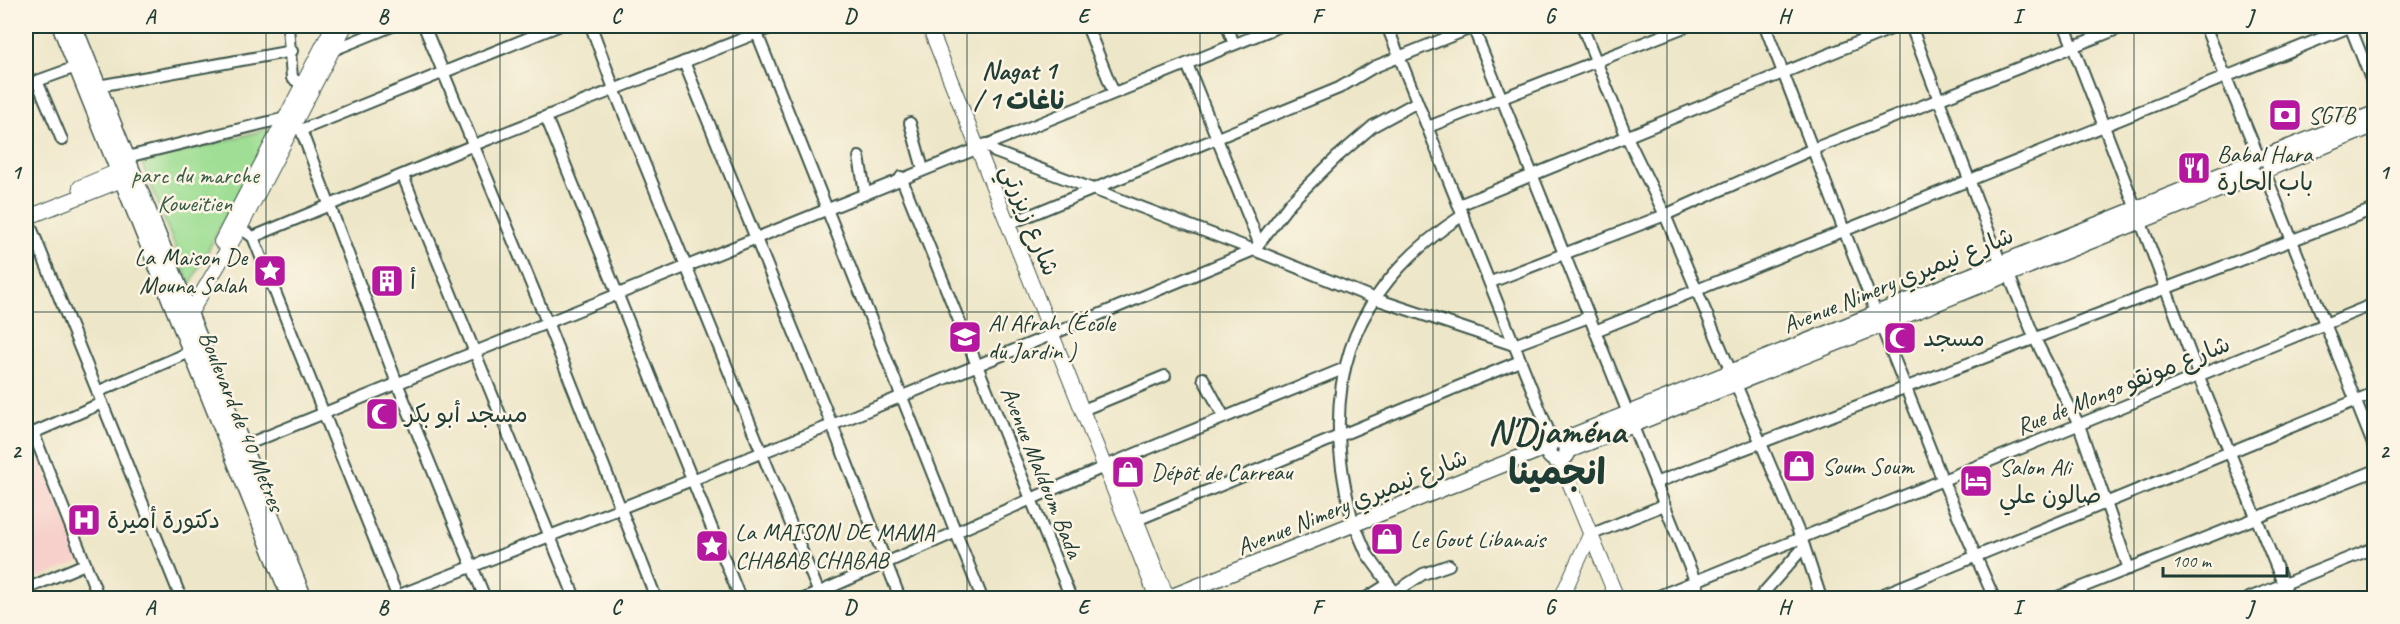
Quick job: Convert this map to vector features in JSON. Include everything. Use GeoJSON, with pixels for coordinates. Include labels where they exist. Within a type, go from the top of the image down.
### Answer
{"type":"FeatureCollection","features":[{"type":"Feature","properties":{"kind":"main road","name":"Boulevard de 40 Metres"},"geometry":{"type":"LineString","coordinates":[[60,26],[76,67],[124,169],[237,448],[303,598]]}},
{"type":"Feature","properties":{"kind":"main road","name":"Boulevard de 40 Metres"},"geometry":{"type":"LineString","coordinates":[[74,26],[98,86],[124,169]]}},
{"type":"Feature","properties":{"kind":"main road","name":"Avenue Nimery شارع نيميري"},"geometry":{"type":"LineString","coordinates":[[2261,166],[2374,114]]}},
{"type":"Feature","properties":{"kind":"main road","name":"Avenue Nimery شارع نيميري"},"geometry":{"type":"LineString","coordinates":[[1197,598],[1356,529],[1878,318],[2261,166],[2374,125]]}},
{"type":"Feature","properties":{"kind":"main road","name":"Boulevard de 40 Metres"},"geometry":{"type":"LineString","coordinates":[[183,314],[190,352],[237,448],[290,598]]}},
{"type":"Feature","properties":{"kind":"main road","name":"Avenue Nimery شارع نيميري"},"geometry":{"type":"LineString","coordinates":[[1165,598],[1356,529]]}},
{"type":"Feature","properties":{"kind":"street"},"geometry":{"type":"LineString","coordinates":[[288,26],[292,51],[292,78],[303,84]]}},
{"type":"Feature","properties":{"kind":"street"},"geometry":{"type":"LineString","coordinates":[[183,314],[219,248],[294,123],[303,84],[333,26]]}},
{"type":"Feature","properties":{"kind":"street"},"geometry":{"type":"LineString","coordinates":[[183,314],[240,228],[345,26]]}},
{"type":"Feature","properties":{"kind":"street"},"geometry":{"type":"LineString","coordinates":[[333,50],[392,26]]}},
{"type":"Feature","properties":{"kind":"street"},"geometry":{"type":"LineString","coordinates":[[424,26],[546,322],[656,598]]}},
{"type":"Feature","properties":{"kind":"street"},"geometry":{"type":"LineString","coordinates":[[181,598],[26,215],[124,169],[146,154],[294,123],[444,73],[558,26]]}},
{"type":"Feature","properties":{"kind":"street"},"geometry":{"type":"LineString","coordinates":[[591,26],[614,89],[820,596]]}},
{"type":"Feature","properties":{"kind":"street"},"geometry":{"type":"LineString","coordinates":[[254,237],[474,145],[684,63],[755,29],[775,26]]}},
{"type":"Feature","properties":{"kind":"street","name":"شارع زيزرتي"},"geometry":{"type":"LineString","coordinates":[[929,26],[1016,220],[1055,333],[1090,407],[1109,465],[1137,520],[1165,598]]}},
{"type":"Feature","properties":{"kind":"street","name":"شارع زيزرتي"},"geometry":{"type":"LineString","coordinates":[[936,26],[1055,333],[1165,598]]}},
{"type":"Feature","properties":{"kind":"street"},"geometry":{"type":"LineString","coordinates":[[1087,26],[1113,91]]}},
{"type":"Feature","properties":{"kind":"street"},"geometry":{"type":"LineString","coordinates":[[1227,26],[1234,44]]}},
{"type":"Feature","properties":{"kind":"street"},"geometry":{"type":"LineString","coordinates":[[237,448],[1113,91],[1280,26]]}},
{"type":"Feature","properties":{"kind":"street"},"geometry":{"type":"LineString","coordinates":[[1386,26],[1617,598]]}},
{"type":"Feature","properties":{"kind":"street"},"geometry":{"type":"LineString","coordinates":[[1016,220],[1216,136],[1338,88],[1374,67],[1475,26],[1501,99],[1702,598]]}},
{"type":"Feature","properties":{"kind":"street"},"geometry":{"type":"LineString","coordinates":[[1582,26],[1626,135],[1665,215],[1761,442],[1803,544],[1821,598]]}},
{"type":"Feature","properties":{"kind":"street"},"geometry":{"type":"LineString","coordinates":[[1428,127],[1687,26]]}},
{"type":"Feature","properties":{"kind":"street"},"geometry":{"type":"LineString","coordinates":[[1765,26],[1942,481],[1994,598]]}},
{"type":"Feature","properties":{"kind":"street"},"geometry":{"type":"LineString","coordinates":[[1394,592],[1367,554],[1356,529],[1343,487],[1336,437],[1343,369],[1373,298],[1414,253],[1461,210],[1531,173],[1898,26]]}},
{"type":"Feature","properties":{"kind":"street"},"geometry":{"type":"LineString","coordinates":[[1911,26],[1937,100],[2005,268],[2035,339],[2079,425],[2128,569]]}},
{"type":"Feature","properties":{"kind":"street"},"geometry":{"type":"LineString","coordinates":[[2065,26],[2199,376],[2289,598]]}},
{"type":"Feature","properties":{"kind":"street"},"geometry":{"type":"LineString","coordinates":[[1491,282],[1665,215],[1813,149],[2125,26]]}},
{"type":"Feature","properties":{"kind":"street"},"geometry":{"type":"LineString","coordinates":[[2205,26],[2374,447]]}},
{"type":"Feature","properties":{"kind":"street"},"geometry":{"type":"LineString","coordinates":[[1595,331],[2351,26],[2374,87]]}},
{"type":"Feature","properties":{"kind":"street"},"geometry":{"type":"LineString","coordinates":[[755,29],[982,598]]}},
{"type":"Feature","properties":{"kind":"street"},"geometry":{"type":"LineString","coordinates":[[98,86],[292,51]]}},
{"type":"Feature","properties":{"kind":"street"},"geometry":{"type":"LineString","coordinates":[[684,63],[900,598]]}},
{"type":"Feature","properties":{"kind":"street"},"geometry":{"type":"LineString","coordinates":[[1187,64],[1256,246]]}},
{"type":"Feature","properties":{"kind":"street"},"geometry":{"type":"LineString","coordinates":[[26,85],[76,67]]}},
{"type":"Feature","properties":{"kind":"street"},"geometry":{"type":"LineString","coordinates":[[37,81],[62,140]]}},
{"type":"Feature","properties":{"kind":"street"},"geometry":{"type":"LineString","coordinates":[[240,228],[254,237],[396,598],[902,397],[976,363],[1055,333],[1256,246],[1291,202],[1337,157],[1373,126],[1417,102]]}},
{"type":"Feature","properties":{"kind":"street"},"geometry":{"type":"LineString","coordinates":[[546,117],[740,598]]}},
{"type":"Feature","properties":{"kind":"street"},"geometry":{"type":"LineString","coordinates":[[294,123],[484,598]]}},
{"type":"Feature","properties":{"kind":"street"},"geometry":{"type":"LineString","coordinates":[[910,123],[923,169]]}},
{"type":"Feature","properties":{"kind":"street"},"geometry":{"type":"LineString","coordinates":[[982,146],[1092,189],[1256,246],[1373,298],[1514,345],[1589,317]]}},
{"type":"Feature","properties":{"kind":"street"},"geometry":{"type":"LineString","coordinates":[[859,157],[865,192]]}},
{"type":"Feature","properties":{"kind":"street"},"geometry":{"type":"LineString","coordinates":[[403,176],[575,598]]}},
{"type":"Feature","properties":{"kind":"street","name":"Avenue Maldoum Bada"},"geometry":{"type":"LineString","coordinates":[[901,177],[1071,598]]}},
{"type":"Feature","properties":{"kind":"street"},"geometry":{"type":"LineString","coordinates":[[1655,483],[2166,291],[2374,209]]}},
{"type":"Feature","properties":{"kind":"street","name":"Rue de Mongo شارع مونقو"},"geometry":{"type":"LineString","coordinates":[[1654,598],[1695,580],[1803,544],[1942,481],[2374,304]]}},
{"type":"Feature","properties":{"kind":"street"},"geometry":{"type":"LineString","coordinates":[[97,392],[190,352]]}},
{"type":"Feature","properties":{"kind":"street"},"geometry":{"type":"LineString","coordinates":[[1137,520],[1520,361]]}},
{"type":"Feature","properties":{"kind":"street"},"geometry":{"type":"LineString","coordinates":[[806,598],[820,596],[886,562],[1109,465],[1343,369]]}},
{"type":"Feature","properties":{"kind":"street"},"geometry":{"type":"LineString","coordinates":[[1090,407],[1165,376]]}},
{"type":"Feature","properties":{"kind":"street"},"geometry":{"type":"LineString","coordinates":[[1203,378],[1224,417]]}},
{"type":"Feature","properties":{"kind":"street"},"geometry":{"type":"LineString","coordinates":[[1874,598],[2374,393]]}},
{"type":"Feature","properties":{"kind":"street"},"geometry":{"type":"LineString","coordinates":[[99,598],[29,434],[102,403]]}},
{"type":"Feature","properties":{"kind":"street"},"geometry":{"type":"LineString","coordinates":[[2055,598],[2374,471]]}},
{"type":"Feature","properties":{"kind":"street"},"geometry":{"type":"LineString","coordinates":[[1561,598],[1593,541],[1664,506]]}},
{"type":"Feature","properties":{"kind":"street"},"geometry":{"type":"LineString","coordinates":[[1570,598],[1593,541]]}},
{"type":"Feature","properties":{"kind":"street"},"geometry":{"type":"LineString","coordinates":[[1759,598],[1803,544]]}},
{"type":"Feature","properties":{"kind":"street"},"geometry":{"type":"LineString","coordinates":[[2249,598],[2374,548]]}},
{"type":"Feature","properties":{"kind":"street"},"geometry":{"type":"LineString","coordinates":[[26,589],[85,564]]}},
{"type":"Feature","properties":{"kind":"street"},"geometry":{"type":"LineString","coordinates":[[1366,598],[1394,592],[1423,574],[1449,565]]}},
{"type":"Feature","properties":{"kind":"shaded area"},"geometry":{"type":"Polygon","coordinates":[[[35,444],[82,561],[26,583],[26,448],[35,444]]]}},
{"type":"Feature","properties":{"kind":"green space","name":"parc du marche Koweïtien"},"geometry":{"type":"Polygon","coordinates":[[[272,128],[190,285],[142,163],[272,128]]]}},
{"type":"Feature","properties":{"kind":"place","name":"SGTB"},"geometry":{"type":"Point","coordinates":[2285,115]}},
{"type":"Feature","properties":{"kind":"place","name":"Babal Hara باب الحارة"},"geometry":{"type":"Point","coordinates":[2194,168]}},
{"type":"Feature","properties":{"kind":"place","name":"La Maison De Mouna Salah"},"geometry":{"type":"Point","coordinates":[270,271]}},
{"type":"Feature","properties":{"kind":"place","name":"أ"},"geometry":{"type":"Point","coordinates":[387,281]}},
{"type":"Feature","properties":{"kind":"place","name":"Al Afrah (École du Jardin )"},"geometry":{"type":"Point","coordinates":[965,337]}},
{"type":"Feature","properties":{"kind":"place","name":"مسجد"},"geometry":{"type":"Point","coordinates":[1900,338]}},
{"type":"Feature","properties":{"kind":"place","name":"مسجد أبو بكر"},"geometry":{"type":"Point","coordinates":[382,414]}},
{"type":"Feature","properties":{"kind":"place","name":"Soum Soum"},"geometry":{"type":"Point","coordinates":[1799,466]}},
{"type":"Feature","properties":{"kind":"place","name":"Dépôt de Carreau"},"geometry":{"type":"Point","coordinates":[1128,472]}},
{"type":"Feature","properties":{"kind":"place","name":"Salon Ali صالون علي"},"geometry":{"type":"Point","coordinates":[1976,481]}},
{"type":"Feature","properties":{"kind":"place","name":"دكتورة أميرة"},"geometry":{"type":"Point","coordinates":[84,520]}},
{"type":"Feature","properties":{"kind":"place","name":"Le Gout Libanais"},"geometry":{"type":"Point","coordinates":[1387,539]}},
{"type":"Feature","properties":{"kind":"place","name":"La MAISON DE MAMA CHABAB CHABAB"},"geometry":{"type":"Point","coordinates":[712,546]}},
{"type":"Feature","properties":{"kind":"district","name":"Nagat 1 / ناغات 1"},"geometry":{"type":"Point","coordinates":[1019,85]}},
{"type":"Feature","properties":{"kind":"district","name":"N'Djaména انجمينا"},"geometry":{"type":"Point","coordinates":[1557,450]}}]}
